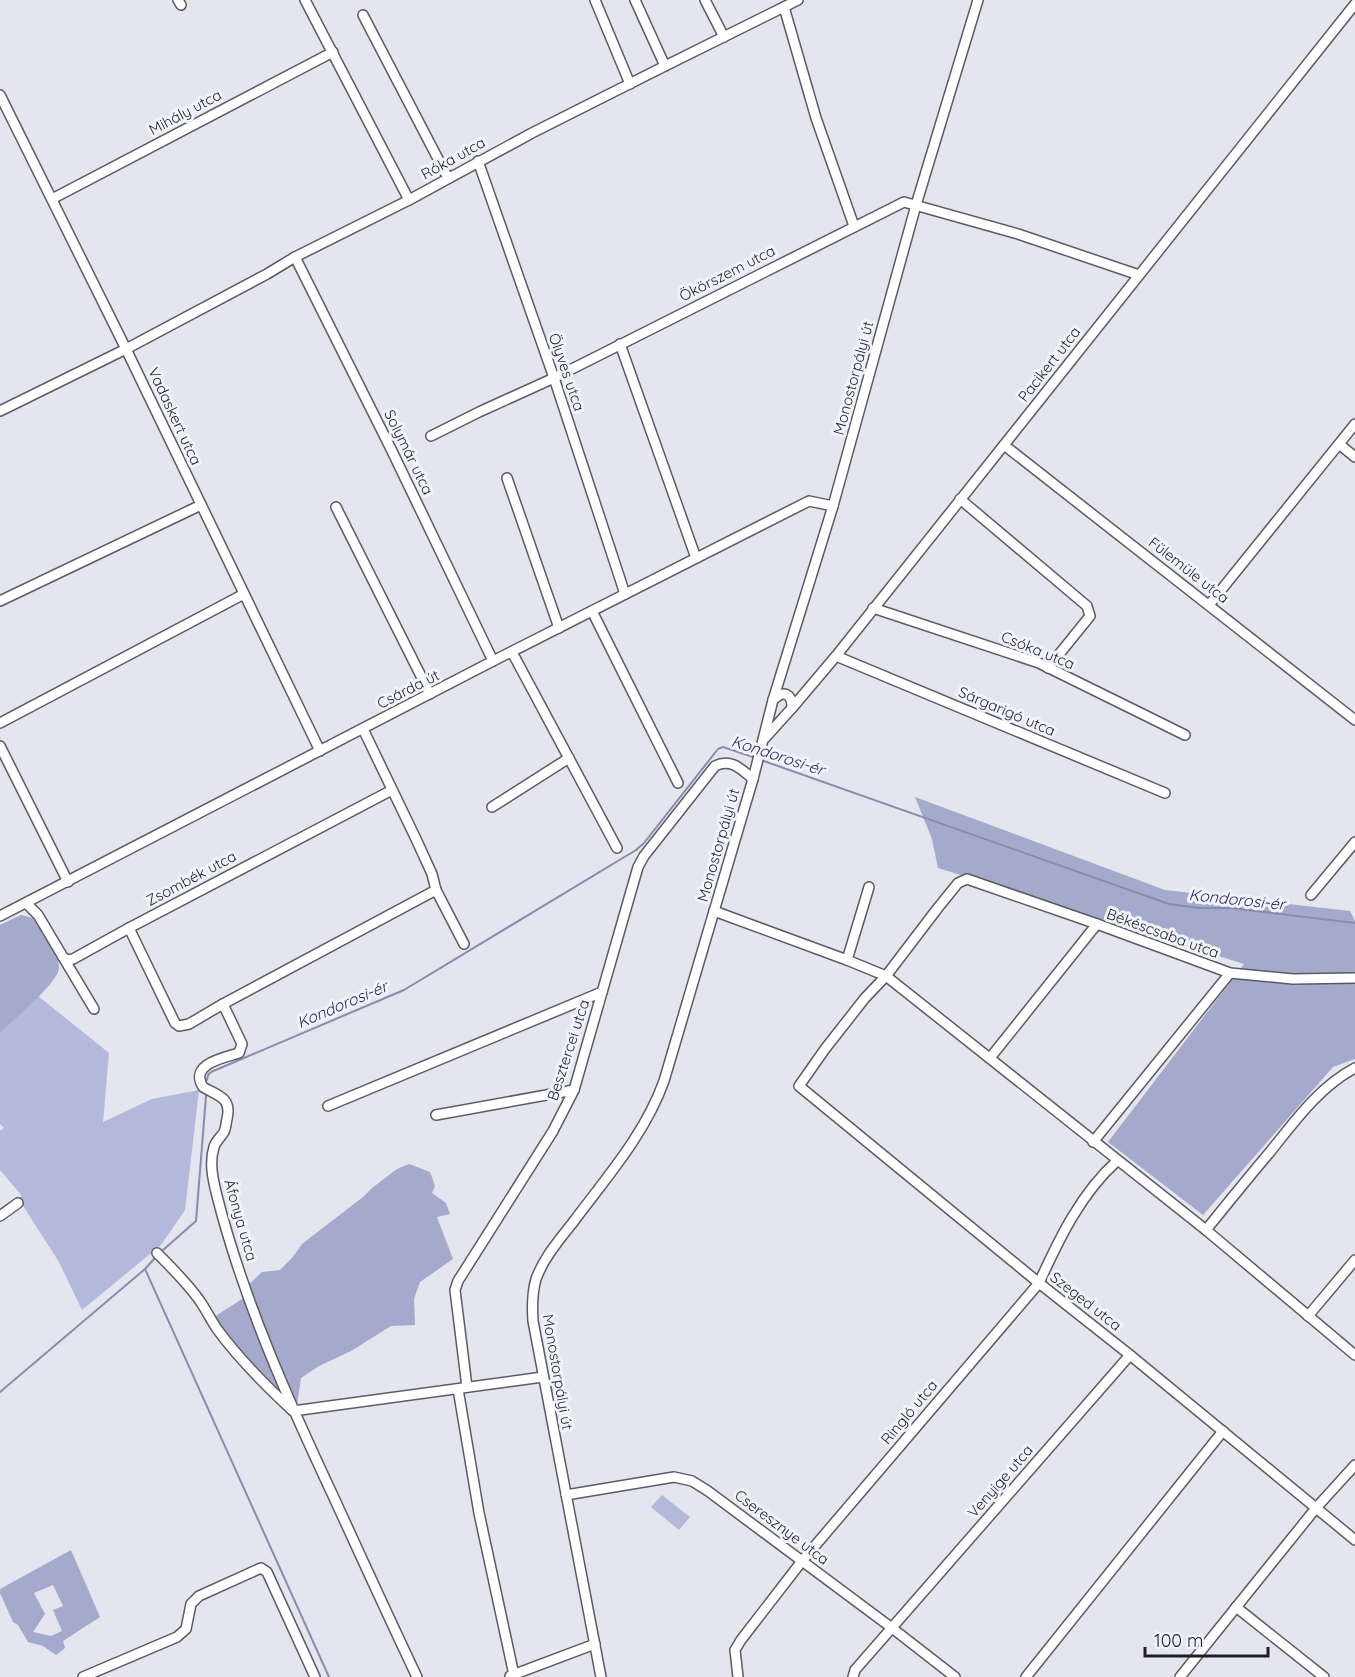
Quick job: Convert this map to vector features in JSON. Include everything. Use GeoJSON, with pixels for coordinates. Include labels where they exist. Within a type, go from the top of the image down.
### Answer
{"type":"FeatureCollection","features":[{"type":"Feature","properties":{"kind":"street"},"geometry":{"type":"LineString","coordinates":[[305,0],[409,200]]}},
{"type":"Feature","properties":{"kind":"street"},"geometry":{"type":"LineString","coordinates":[[595,0],[630,84]]}},
{"type":"Feature","properties":{"kind":"street"},"geometry":{"type":"LineString","coordinates":[[636,0],[665,66]]}},
{"type":"Feature","properties":{"kind":"street"},"geometry":{"type":"LineString","coordinates":[[705,0],[724,37]]}},
{"type":"Feature","properties":{"kind":"street","name":"Róka utca"},"geometry":{"type":"LineString","coordinates":[[0,411],[126,349],[296,257],[409,200],[478,161],[798,0]]}},
{"type":"Feature","properties":{"kind":"street","name":"Monostorpályi út"},"geometry":{"type":"LineString","coordinates":[[601,1677],[533,1321],[533,1295],[536,1281],[548,1256],[630,1146],[650,1116],[657,1100],[753,779],[773,700],[833,507],[916,205],[978,0]]}},
{"type":"Feature","properties":{"kind":"street","name":"Pacikert utca"},"geometry":{"type":"LineString","coordinates":[[763,740],[836,656],[1355,4]]}},
{"type":"Feature","properties":{"kind":"street"},"geometry":{"type":"LineString","coordinates":[[784,7],[816,118],[854,226]]}},
{"type":"Feature","properties":{"kind":"street"},"geometry":{"type":"LineString","coordinates":[[363,15],[448,178]]}},
{"type":"Feature","properties":{"kind":"street","name":"Mihály utca"},"geometry":{"type":"LineString","coordinates":[[52,199],[333,52]]}},
{"type":"Feature","properties":{"kind":"street","name":"Vadaskert utca"},"geometry":{"type":"LineString","coordinates":[[0,95],[126,349],[320,751]]}},
{"type":"Feature","properties":{"kind":"street","name":"Ölyves utca"},"geometry":{"type":"LineString","coordinates":[[478,161],[554,378],[625,594]]}},
{"type":"Feature","properties":{"kind":"street","name":"Ökörszem utca"},"geometry":{"type":"LineString","coordinates":[[431,436],[479,411],[554,378],[904,202],[916,205]]}},
{"type":"Feature","properties":{"kind":"street"},"geometry":{"type":"LineString","coordinates":[[916,205],[1018,234],[1139,275]]}},
{"type":"Feature","properties":{"kind":"street","name":"Solymár utca"},"geometry":{"type":"LineString","coordinates":[[296,257],[493,661]]}},
{"type":"Feature","properties":{"kind":"street"},"geometry":{"type":"LineString","coordinates":[[620,344],[696,558]]}},
{"type":"Feature","properties":{"kind":"street"},"geometry":{"type":"LineString","coordinates":[[1209,605],[1355,424]]}},
{"type":"Feature","properties":{"kind":"street"},"geometry":{"type":"LineString","coordinates":[[1339,444],[1355,457]]}},
{"type":"Feature","properties":{"kind":"street","name":"Fülemüle utca"},"geometry":{"type":"LineString","coordinates":[[1004,445],[1355,720]]}},
{"type":"Feature","properties":{"kind":"street"},"geometry":{"type":"LineString","coordinates":[[507,478],[559,628]]}},
{"type":"Feature","properties":{"kind":"street"},"geometry":{"type":"LineString","coordinates":[[960,500],[1088,606],[1090,616],[1048,668]]}},
{"type":"Feature","properties":{"kind":"street","name":"Csárda út"},"geometry":{"type":"LineString","coordinates":[[0,916],[493,661],[809,501],[833,507]]}},
{"type":"Feature","properties":{"kind":"street"},"geometry":{"type":"LineString","coordinates":[[0,601],[201,506]]}},
{"type":"Feature","properties":{"kind":"street"},"geometry":{"type":"LineString","coordinates":[[336,507],[430,694]]}},
{"type":"Feature","properties":{"kind":"street"},"geometry":{"type":"LineString","coordinates":[[0,723],[244,594]]}},
{"type":"Feature","properties":{"kind":"street","name":"Csóka utca"},"geometry":{"type":"LineString","coordinates":[[873,608],[1039,663],[1185,735]]}},
{"type":"Feature","properties":{"kind":"street"},"geometry":{"type":"LineString","coordinates":[[592,612],[678,783]]}},
{"type":"Feature","properties":{"kind":"street"},"geometry":{"type":"LineString","coordinates":[[512,652],[617,848]]}},
{"type":"Feature","properties":{"kind":"street","name":"Sárgarigó utca"},"geometry":{"type":"LineString","coordinates":[[836,656],[1166,793]]}},
{"type":"Feature","properties":{"kind":"street"},"geometry":{"type":"LineString","coordinates":[[773,700],[779,694],[788,695],[792,700],[792,708]]}},
{"type":"Feature","properties":{"kind":"street"},"geometry":{"type":"LineString","coordinates":[[363,729],[432,874],[436,890],[464,944]]}},
{"type":"Feature","properties":{"kind":"street"},"geometry":{"type":"LineString","coordinates":[[0,746],[68,882]]}},
{"type":"Feature","properties":{"kind":"street"},"geometry":{"type":"LineString","coordinates":[[492,807],[569,758]]}},
{"type":"Feature","properties":{"kind":"street","name":"Besztercei utca"},"geometry":{"type":"LineString","coordinates":[[512,1676],[479,1513],[462,1388],[454,1290],[553,1131],[574,1090],[638,867],[644,856],[715,766],[729,762],[738,766],[753,779]]}},
{"type":"Feature","properties":{"kind":"street","name":"Zsombék utca"},"geometry":{"type":"LineString","coordinates":[[63,957],[67,960],[73,959],[392,790]]}},
{"type":"Feature","properties":{"kind":"street"},"geometry":{"type":"LineString","coordinates":[[1311,895],[1355,842]]}},
{"type":"Feature","properties":{"kind":"street","name":"Békéscsaba utca"},"geometry":{"type":"LineString","coordinates":[[890,979],[937,909],[958,884],[967,879],[1230,973],[1293,979],[1355,978]]}},
{"type":"Feature","properties":{"kind":"street"},"geometry":{"type":"LineString","coordinates":[[847,960],[869,887]]}},
{"type":"Feature","properties":{"kind":"street"},"geometry":{"type":"LineString","coordinates":[[129,928],[175,1023],[183,1026],[436,890]]}},
{"type":"Feature","properties":{"kind":"street"},"geometry":{"type":"LineString","coordinates":[[26,903],[38,915],[94,1009]]}},
{"type":"Feature","properties":{"kind":"street"},"geometry":{"type":"LineString","coordinates":[[714,911],[847,960],[890,979],[1206,1230],[1355,1355]]}},
{"type":"Feature","properties":{"kind":"street"},"geometry":{"type":"LineString","coordinates":[[990,1058],[1096,924]]}},
{"type":"Feature","properties":{"kind":"street"},"geometry":{"type":"LineString","coordinates":[[1093,1142],[1230,973]]}},
{"type":"Feature","properties":{"kind":"street","name":"Szeged utca"},"geometry":{"type":"LineString","coordinates":[[890,979],[865,998],[799,1086],[1355,1540]]}},
{"type":"Feature","properties":{"kind":"street"},"geometry":{"type":"LineString","coordinates":[[328,1106],[602,992]]}},
{"type":"Feature","properties":{"kind":"street","name":"Áfonya utca"},"geometry":{"type":"LineString","coordinates":[[223,1004],[242,1047],[238,1053],[209,1062],[200,1073],[199,1079],[203,1088],[226,1102],[229,1111],[224,1131],[214,1145],[212,1170],[218,1196],[241,1275],[293,1411],[417,1677]]}},
{"type":"Feature","properties":{"kind":"street"},"geometry":{"type":"LineString","coordinates":[[1206,1230],[1303,1111],[1322,1091],[1355,1068]]}},
{"type":"Feature","properties":{"kind":"street"},"geometry":{"type":"LineString","coordinates":[[436,1115],[574,1090]]}},
{"type":"Feature","properties":{"kind":"street","name":"Ringló utca"},"geometry":{"type":"LineString","coordinates":[[738,1677],[735,1650],[741,1640],[802,1561],[1039,1282],[1076,1210],[1117,1161]]}},
{"type":"Feature","properties":{"kind":"street"},"geometry":{"type":"LineString","coordinates":[[0,1216],[18,1203]]}},
{"type":"Feature","properties":{"kind":"street","name":"Áfonya utca"},"geometry":{"type":"LineString","coordinates":[[157,1252],[200,1300],[217,1329],[293,1411]]}},
{"type":"Feature","properties":{"kind":"street"},"geometry":{"type":"LineString","coordinates":[[1308,1316],[1355,1260]]}},
{"type":"Feature","properties":{"kind":"street","name":"Venyige utca"},"geometry":{"type":"LineString","coordinates":[[853,1677],[855,1670],[1130,1355]]}},
{"type":"Feature","properties":{"kind":"street"},"geometry":{"type":"LineString","coordinates":[[293,1411],[543,1377]]}},
{"type":"Feature","properties":{"kind":"street"},"geometry":{"type":"LineString","coordinates":[[1026,1677],[1223,1431]]}},
{"type":"Feature","properties":{"kind":"street"},"geometry":{"type":"LineString","coordinates":[[1180,1677],[1316,1508],[1355,1465]]}},
{"type":"Feature","properties":{"kind":"street","name":"Cseresznye utca"},"geometry":{"type":"LineString","coordinates":[[566,1495],[674,1477],[692,1481],[955,1677]]}},
{"type":"Feature","properties":{"kind":"street"},"geometry":{"type":"LineString","coordinates":[[83,1677],[177,1637],[186,1629],[192,1604],[199,1596],[261,1568],[267,1572],[315,1677]]}},
{"type":"Feature","properties":{"kind":"street"},"geometry":{"type":"LineString","coordinates":[[1236,1607],[1324,1677]]}},
{"type":"Feature","properties":{"kind":"street"},"geometry":{"type":"LineString","coordinates":[[512,1676],[595,1644]]}},
{"type":"Feature","properties":{"kind":"shaded area"},"geometry":{"type":"Polygon","coordinates":[[[915,797],[1165,890],[1350,911],[1355,921],[1355,1059],[1333,1067],[1203,1215],[1108,1142],[1244,964],[938,868],[932,839],[915,797]]]}},
{"type":"Feature","properties":{"kind":"shaded area"},"geometry":{"type":"Polygon","coordinates":[[[21,915],[33,918],[53,949],[59,968],[43,992],[0,1033],[0,925],[21,915]]]}},
{"type":"Feature","properties":{"kind":"shaded area"},"geometry":{"type":"Polygon","coordinates":[[[38,996],[109,1053],[103,1122],[152,1099],[199,1090],[185,1210],[161,1245],[82,1310],[59,1262],[18,1198],[22,1196],[0,1170],[0,1131],[4,1128],[0,1124],[0,1033],[38,996]]]}},
{"type":"Feature","properties":{"kind":"shaded area"},"geometry":{"type":"Polygon","coordinates":[[[409,1164],[430,1172],[435,1186],[432,1193],[446,1203],[450,1214],[437,1217],[453,1259],[420,1282],[414,1299],[415,1325],[391,1326],[351,1351],[319,1366],[301,1378],[297,1405],[285,1400],[241,1354],[214,1317],[242,1299],[244,1289],[262,1272],[280,1270],[302,1244],[397,1169],[409,1164]]]}},
{"type":"Feature","properties":{"kind":"shaded area"},"geometry":{"type":"Polygon","coordinates":[[[662,1495],[690,1517],[679,1530],[651,1507],[662,1495]]]}},
{"type":"Feature","properties":{"kind":"shaded area"},"geometry":{"type":"Polygon","coordinates":[[[71,1550],[100,1617],[63,1641],[65,1648],[56,1655],[43,1646],[28,1642],[18,1625],[13,1622],[0,1589],[71,1550]],[[53,1585],[34,1593],[45,1614],[33,1632],[51,1636],[62,1631],[53,1610],[63,1606],[53,1585]]]}},
{"type":"Feature","properties":{"kind":"waterway","name":"Kondorosi-ér"},"geometry":{"type":"LineString","coordinates":[[207,1080],[211,1072],[404,990],[636,850],[718,749],[723,747],[756,758]]}},
{"type":"Feature","properties":{"kind":"waterway","name":"Kondorosi-ér"},"geometry":{"type":"LineString","coordinates":[[761,760],[1169,904],[1199,908],[1232,908],[1355,923]]}},
{"type":"Feature","properties":{"kind":"waterway","name":"Kondorosi-ér"},"geometry":{"type":"LineString","coordinates":[[163,1250],[196,1221],[206,1096]]}},
{"type":"Feature","properties":{"kind":"waterway","name":"Kondorosi-ér"},"geometry":{"type":"LineString","coordinates":[[0,1392],[154,1259]]}},
{"type":"Feature","properties":{"kind":"waterway"},"geometry":{"type":"LineString","coordinates":[[145,1269],[329,1677]]}}]}
